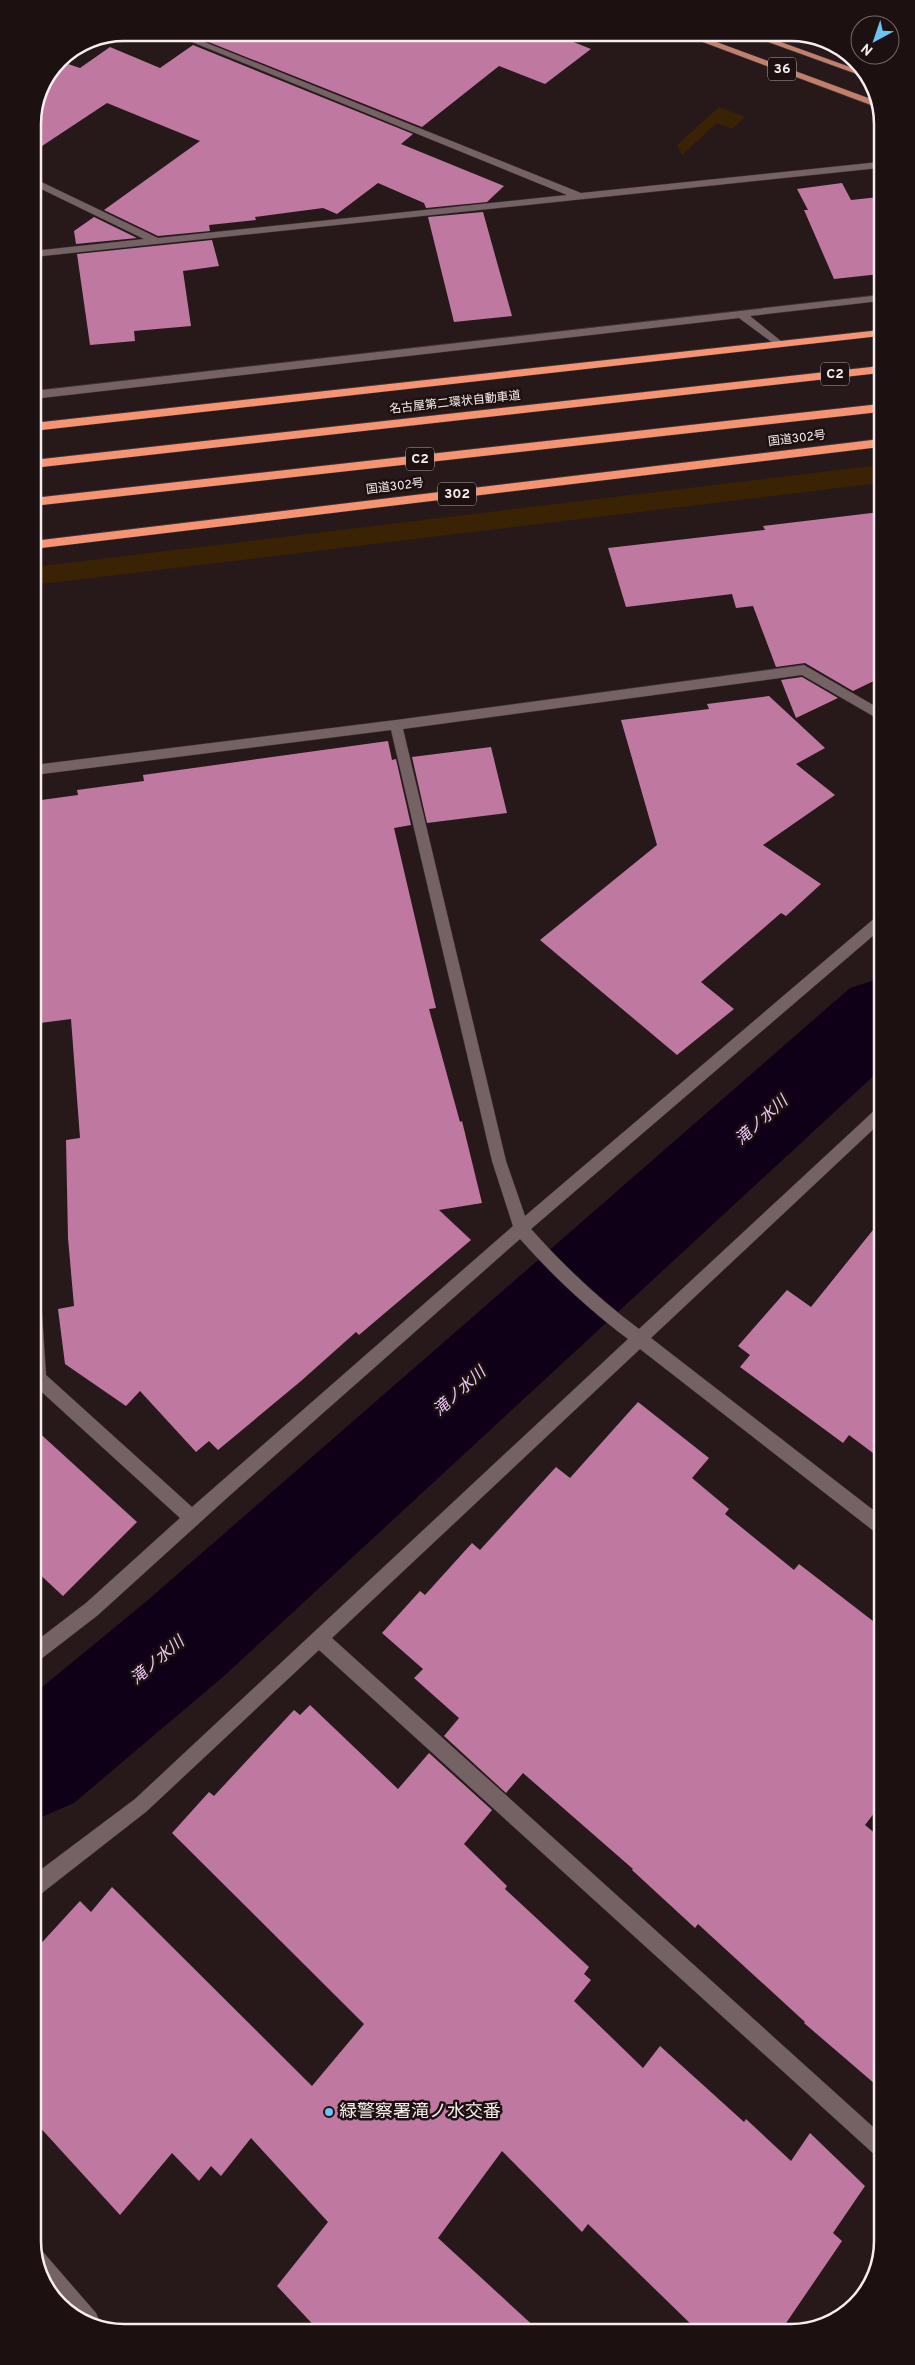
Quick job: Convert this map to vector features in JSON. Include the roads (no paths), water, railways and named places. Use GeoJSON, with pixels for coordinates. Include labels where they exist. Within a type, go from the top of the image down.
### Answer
{"type":"FeatureCollection","features":[{"type":"Feature","properties":{"kind":"highway"},"geometry":{"type":"LineString","coordinates":[[41,426],[874,334]]}},
{"type":"Feature","properties":{"kind":"highway","name":"名古屋第二環状自動車道"},"geometry":{"type":"LineString","coordinates":[[41,463],[874,370]]}},
{"type":"Feature","properties":{"kind":"highway","name":"C2"},"geometry":{"type":"LineString","coordinates":[[41,501],[874,409]]}},
{"type":"Feature","properties":{"kind":"highway","name":"国道302号"},"geometry":{"type":"LineString","coordinates":[[41,544],[874,444]]}},
{"type":"Feature","properties":{"kind":"highway"},"geometry":{"type":"LineString","coordinates":[[41,541],[54,542]]}},
{"type":"Feature","properties":{"kind":"main road","name":"36"},"geometry":{"type":"LineString","coordinates":[[706,41],[871,102]]}},
{"type":"Feature","properties":{"kind":"main road","name":"36"},"geometry":{"type":"LineString","coordinates":[[776,41],[854,72]]}},
{"type":"Feature","properties":{"kind":"street"},"geometry":{"type":"LineString","coordinates":[[197,41],[578,196]]}},
{"type":"Feature","properties":{"kind":"street"},"geometry":{"type":"LineString","coordinates":[[41,253],[874,166]]}},
{"type":"Feature","properties":{"kind":"street"},"geometry":{"type":"LineString","coordinates":[[41,184],[154,240]]}},
{"type":"Feature","properties":{"kind":"street"},"geometry":{"type":"LineString","coordinates":[[41,394],[874,299]]}},
{"type":"Feature","properties":{"kind":"street"},"geometry":{"type":"LineString","coordinates":[[740,314],[777,343]]}},
{"type":"Feature","properties":{"kind":"street"},"geometry":{"type":"LineString","coordinates":[[41,769],[396,725],[804,670],[874,711]]}},
{"type":"Feature","properties":{"kind":"street"},"geometry":{"type":"LineString","coordinates":[[396,725],[499,1161],[522,1230],[555,1267],[598,1307],[874,1521]]}},
{"type":"Feature","properties":{"kind":"street"},"geometry":{"type":"LineString","coordinates":[[41,1648],[92,1609],[192,1518],[579,1178],[874,926]]}},
{"type":"Feature","properties":{"kind":"street"},"geometry":{"type":"LineString","coordinates":[[41,1881],[141,1805],[874,1120]]}},
{"type":"Feature","properties":{"kind":"street"},"geometry":{"type":"LineString","coordinates":[[41,1381],[192,1518]]}},
{"type":"Feature","properties":{"kind":"street"},"geometry":{"type":"LineString","coordinates":[[319,1638],[874,2141]]}},
{"type":"Feature","properties":{"kind":"street"},"geometry":{"type":"LineString","coordinates":[[49,2274],[82,2312]]}},
{"type":"Feature","properties":{"kind":"waterway","name":"滝ノ水川"},"geometry":{"type":"LineString","coordinates":[[41,1759],[186,1638],[874,1020]]}},
{"type":"Feature","properties":{"kind":"place","name":"緑警察署滝ノ水交番"},"geometry":{"type":"Point","coordinates":[329,2112]}}]}
